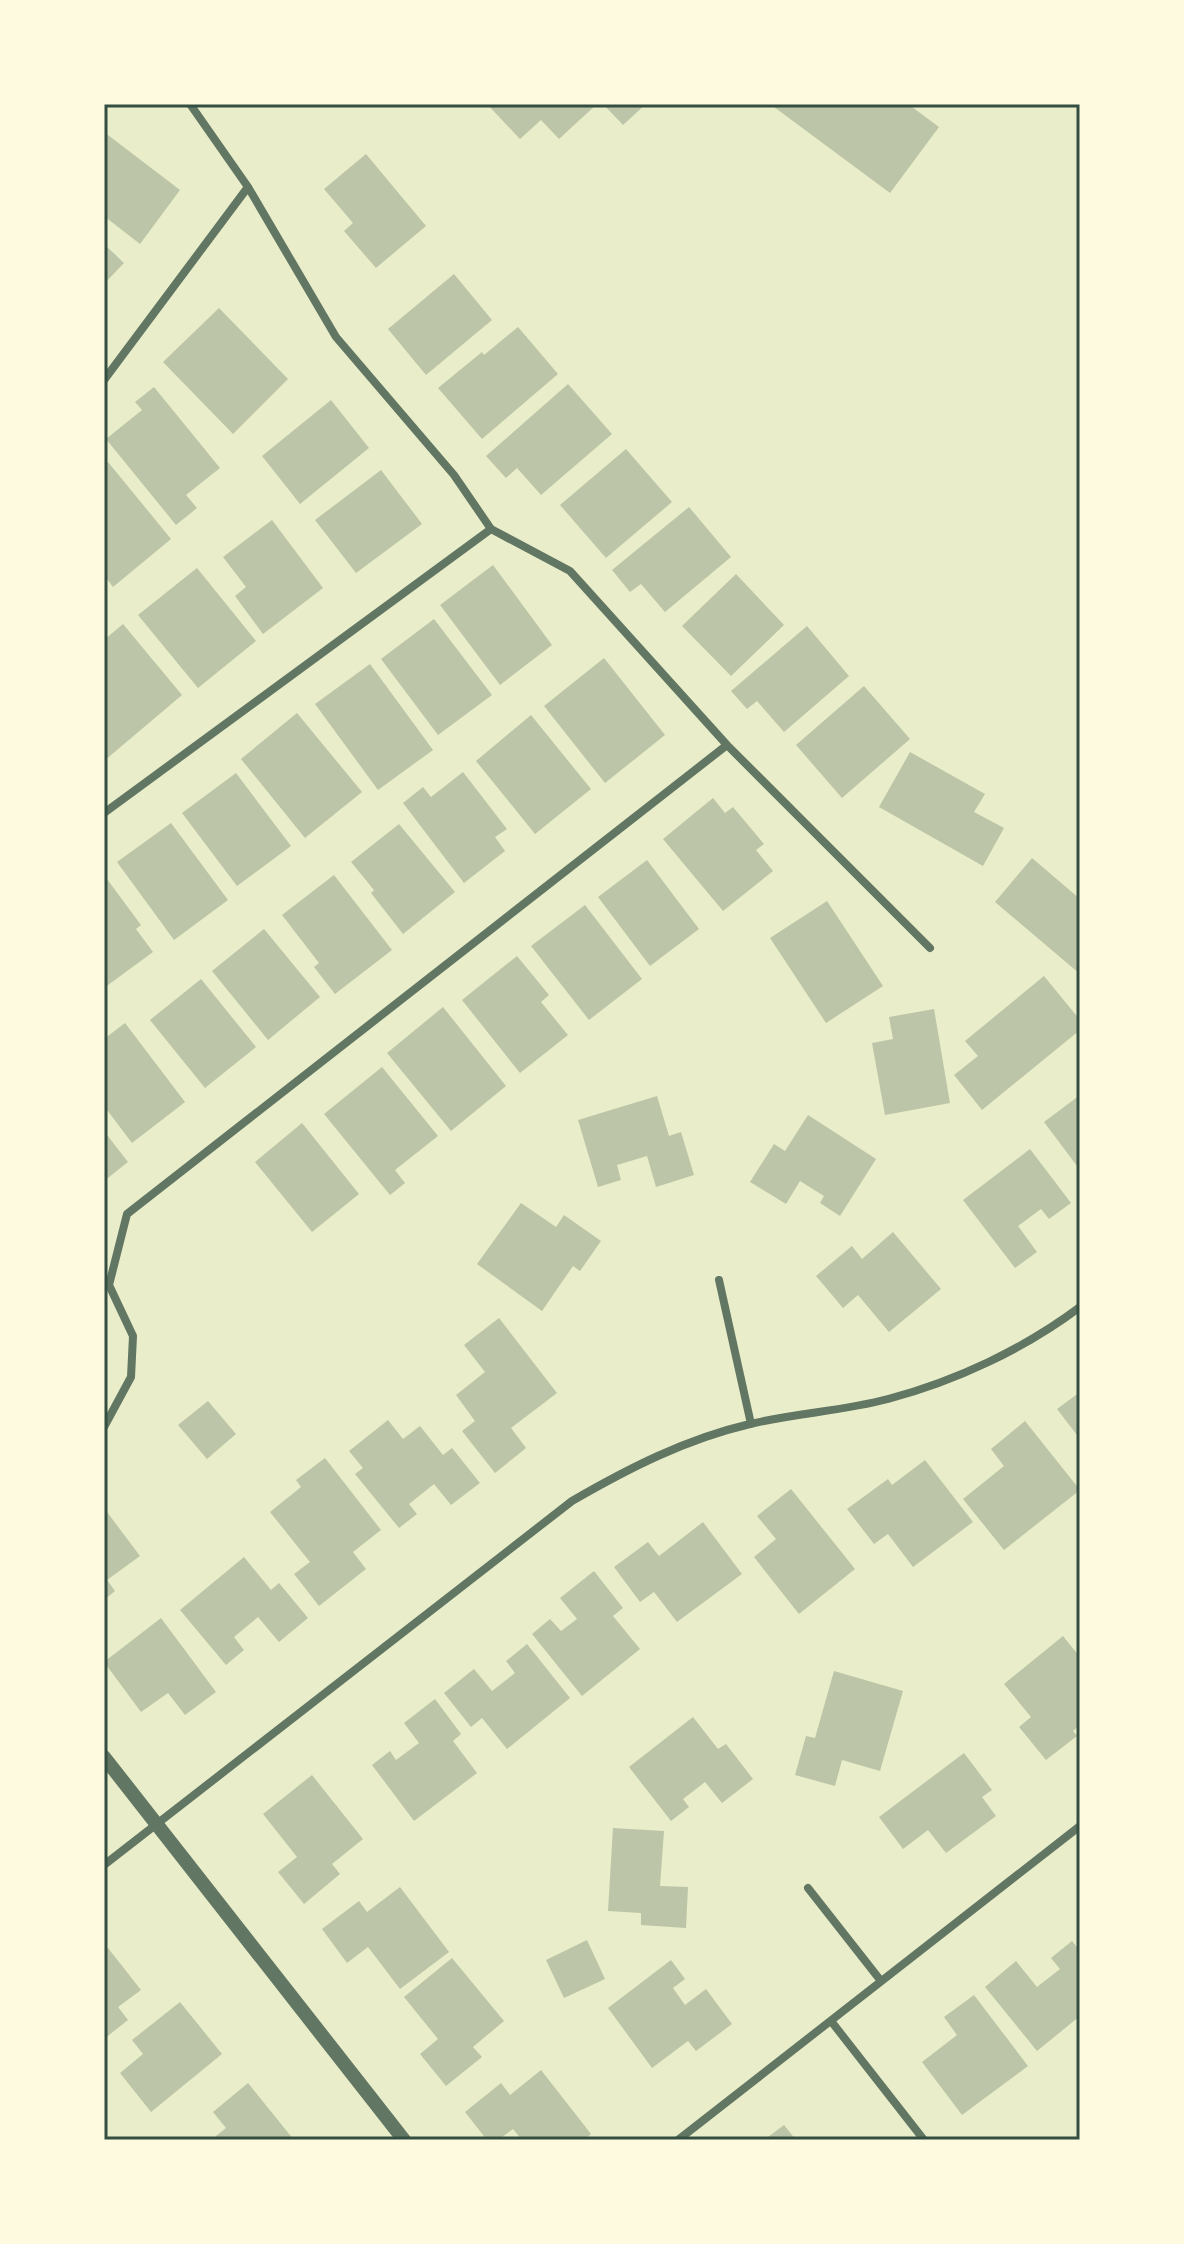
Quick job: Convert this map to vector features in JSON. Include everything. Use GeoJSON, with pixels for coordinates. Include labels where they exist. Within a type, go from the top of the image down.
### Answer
{"type":"FeatureCollection","features":[{"type":"Feature","properties":{"kind":"street"},"geometry":{"type":"LineString","coordinates":[[190,104],[248,187],[336,337],[454,475],[491,529],[570,571],[727,745],[930,948]]}},
{"type":"Feature","properties":{"kind":"street"},"geometry":{"type":"LineString","coordinates":[[104,380],[248,187]]}},
{"type":"Feature","properties":{"kind":"street"},"geometry":{"type":"LineString","coordinates":[[104,813],[491,529]]}},
{"type":"Feature","properties":{"kind":"street"},"geometry":{"type":"LineString","coordinates":[[104,1427],[131,1377],[133,1336],[109,1285],[127,1214],[727,745]]}},
{"type":"Feature","properties":{"kind":"street"},"geometry":{"type":"LineString","coordinates":[[719,1280],[751,1424]]}},
{"type":"Feature","properties":{"kind":"street"},"geometry":{"type":"LineString","coordinates":[[104,1865],[572,1501],[629,1468],[690,1442],[751,1424],[889,1399],[954,1378],[1017,1348],[1080,1307]]}},
{"type":"Feature","properties":{"kind":"street"},"geometry":{"type":"LineString","coordinates":[[104,1757],[404,2140]]}},
{"type":"Feature","properties":{"kind":"street"},"geometry":{"type":"LineString","coordinates":[[678,2140],[1080,1826]]}},
{"type":"Feature","properties":{"kind":"street"},"geometry":{"type":"LineString","coordinates":[[808,1888],[881,1981]]}},
{"type":"Feature","properties":{"kind":"street"},"geometry":{"type":"LineString","coordinates":[[831,2021],[924,2140]]}},
{"type":"Feature","properties":{"kind":"building"},"geometry":{"type":"Polygon","coordinates":[[[487,104],[597,104],[559,139],[541,120],[520,139],[487,104]]]}},
{"type":"Feature","properties":{"kind":"building"},"geometry":{"type":"Polygon","coordinates":[[[603,104],[646,104],[623,125],[603,104]]]}},
{"type":"Feature","properties":{"kind":"building"},"geometry":{"type":"Polygon","coordinates":[[[770,104],[908,104],[939,127],[890,193],[770,104]]]}},
{"type":"Feature","properties":{"kind":"building"},"geometry":{"type":"Polygon","coordinates":[[[104,132],[180,190],[140,244],[104,216],[104,132]]]}},
{"type":"Feature","properties":{"kind":"building"},"geometry":{"type":"Polygon","coordinates":[[[366,154],[426,226],[376,268],[344,231],[353,223],[324,189],[366,154]]]}},
{"type":"Feature","properties":{"kind":"building"},"geometry":{"type":"Polygon","coordinates":[[[104,244],[124,263],[104,284],[104,244]]]}},
{"type":"Feature","properties":{"kind":"building"},"geometry":{"type":"Polygon","coordinates":[[[454,274],[492,320],[426,375],[388,329],[454,274]]]}},
{"type":"Feature","properties":{"kind":"building"},"geometry":{"type":"Polygon","coordinates":[[[219,308],[288,379],[233,434],[163,362],[219,308]]]}},
{"type":"Feature","properties":{"kind":"building"},"geometry":{"type":"Polygon","coordinates":[[[518,327],[558,374],[482,439],[438,388],[518,327]]]}},
{"type":"Feature","properties":{"kind":"building"},"geometry":{"type":"Polygon","coordinates":[[[568,384],[612,434],[541,495],[517,468],[506,478],[486,456],[568,384]]]}},
{"type":"Feature","properties":{"kind":"building"},"geometry":{"type":"Polygon","coordinates":[[[154,387],[220,468],[186,495],[197,508],[176,525],[106,439],[142,410],[135,402],[154,387]]]}},
{"type":"Feature","properties":{"kind":"building"},"geometry":{"type":"Polygon","coordinates":[[[331,400],[369,448],[300,504],[262,456],[331,400]]]}},
{"type":"Feature","properties":{"kind":"building"},"geometry":{"type":"Polygon","coordinates":[[[626,449],[672,502],[606,558],[560,505],[626,449]]]}},
{"type":"Feature","properties":{"kind":"building"},"geometry":{"type":"Polygon","coordinates":[[[108,462],[171,539],[113,587],[104,575],[104,465],[108,462]]]}},
{"type":"Feature","properties":{"kind":"building"},"geometry":{"type":"Polygon","coordinates":[[[381,470],[422,524],[356,573],[315,520],[381,470]]]}},
{"type":"Feature","properties":{"kind":"building"},"geometry":{"type":"Polygon","coordinates":[[[689,507],[731,557],[665,612],[641,584],[630,592],[612,570],[689,507]]]}},
{"type":"Feature","properties":{"kind":"building"},"geometry":{"type":"Polygon","coordinates":[[[272,520],[323,588],[263,634],[235,596],[246,587],[223,557],[272,520]]]}},
{"type":"Feature","properties":{"kind":"building"},"geometry":{"type":"Polygon","coordinates":[[[493,565],[552,645],[500,685],[440,605],[493,565]]]}},
{"type":"Feature","properties":{"kind":"building"},"geometry":{"type":"Polygon","coordinates":[[[197,568],[256,641],[198,688],[138,615],[197,568]]]}},
{"type":"Feature","properties":{"kind":"building"},"geometry":{"type":"Polygon","coordinates":[[[736,574],[784,625],[731,676],[682,626],[736,574]]]}},
{"type":"Feature","properties":{"kind":"building"},"geometry":{"type":"Polygon","coordinates":[[[434,619],[492,695],[438,735],[381,659],[434,619]]]}},
{"type":"Feature","properties":{"kind":"building"},"geometry":{"type":"Polygon","coordinates":[[[123,624],[182,695],[104,761],[104,640],[123,624]]]}},
{"type":"Feature","properties":{"kind":"building"},"geometry":{"type":"Polygon","coordinates":[[[807,626],[849,676],[784,732],[757,701],[747,709],[731,691],[807,626]]]}},
{"type":"Feature","properties":{"kind":"building"},"geometry":{"type":"Polygon","coordinates":[[[604,658],[665,735],[605,783],[544,706],[604,658]]]}},
{"type":"Feature","properties":{"kind":"building"},"geometry":{"type":"Polygon","coordinates":[[[370,664],[433,750],[378,790],[315,704],[370,664]]]}},
{"type":"Feature","properties":{"kind":"building"},"geometry":{"type":"Polygon","coordinates":[[[864,686],[910,739],[842,798],[796,745],[864,686]]]}},
{"type":"Feature","properties":{"kind":"building"},"geometry":{"type":"Polygon","coordinates":[[[297,713],[362,792],[305,838],[241,759],[297,713]]]}},
{"type":"Feature","properties":{"kind":"building"},"geometry":{"type":"Polygon","coordinates":[[[531,715],[591,789],[535,834],[476,761],[531,715]]]}},
{"type":"Feature","properties":{"kind":"building"},"geometry":{"type":"Polygon","coordinates":[[[910,752],[985,794],[974,812],[1004,828],[983,866],[879,807],[910,752]]]}},
{"type":"Feature","properties":{"kind":"building"},"geometry":{"type":"Polygon","coordinates":[[[463,772],[507,829],[495,837],[505,851],[464,883],[403,803],[423,787],[431,797],[463,772]]]}},
{"type":"Feature","properties":{"kind":"building"},"geometry":{"type":"Polygon","coordinates":[[[236,773],[291,846],[237,886],[182,813],[236,773]]]}},
{"type":"Feature","properties":{"kind":"building"},"geometry":{"type":"Polygon","coordinates":[[[713,798],[725,813],[733,807],[764,844],[756,850],[773,871],[723,911],[663,839],[713,798]]]}},
{"type":"Feature","properties":{"kind":"building"},"geometry":{"type":"Polygon","coordinates":[[[171,823],[228,900],[174,940],[117,862],[171,823]]]}},
{"type":"Feature","properties":{"kind":"building"},"geometry":{"type":"Polygon","coordinates":[[[399,824],[455,892],[403,934],[351,862],[399,824]]]}},
{"type":"Feature","properties":{"kind":"building"},"geometry":{"type":"Polygon","coordinates":[[[1032,858],[1080,899],[1080,974],[995,902],[1032,858]]]}},
{"type":"Feature","properties":{"kind":"building"},"geometry":{"type":"Polygon","coordinates":[[[647,860],[699,929],[650,966],[598,897],[647,860]]]}},
{"type":"Feature","properties":{"kind":"building"},"geometry":{"type":"Polygon","coordinates":[[[104,875],[141,925],[136,929],[153,952],[104,988],[104,875]]]}},
{"type":"Feature","properties":{"kind":"building"},"geometry":{"type":"Polygon","coordinates":[[[334,875],[392,950],[335,994],[314,967],[319,963],[282,915],[334,875]]]}},
{"type":"Feature","properties":{"kind":"building"},"geometry":{"type":"Polygon","coordinates":[[[827,901],[883,986],[826,1023],[770,938],[827,901]]]}},
{"type":"Feature","properties":{"kind":"building"},"geometry":{"type":"Polygon","coordinates":[[[585,905],[642,979],[589,1020],[531,946],[585,905]]]}},
{"type":"Feature","properties":{"kind":"building"},"geometry":{"type":"Polygon","coordinates":[[[264,929],[320,997],[268,1040],[212,971],[264,929]]]}},
{"type":"Feature","properties":{"kind":"building"},"geometry":{"type":"Polygon","coordinates":[[[517,956],[549,995],[541,1002],[568,1035],[520,1073],[462,1000],[517,956]]]}},
{"type":"Feature","properties":{"kind":"building"},"geometry":{"type":"Polygon","coordinates":[[[1044,976],[1080,1020],[1080,1030],[982,1110],[954,1075],[978,1056],[965,1041],[1044,976]]]}},
{"type":"Feature","properties":{"kind":"building"},"geometry":{"type":"Polygon","coordinates":[[[201,979],[256,1047],[205,1088],[150,1020],[201,979]]]}},
{"type":"Feature","properties":{"kind":"building"},"geometry":{"type":"Polygon","coordinates":[[[443,1007],[506,1086],[451,1131],[387,1053],[443,1007]]]}},
{"type":"Feature","properties":{"kind":"building"},"geometry":{"type":"Polygon","coordinates":[[[934,1009],[950,1103],[885,1115],[872,1043],[893,1039],[889,1017],[934,1009]]]}},
{"type":"Feature","properties":{"kind":"building"},"geometry":{"type":"Polygon","coordinates":[[[125,1023],[185,1102],[132,1143],[104,1106],[104,1039],[125,1023]]]}},
{"type":"Feature","properties":{"kind":"building"},"geometry":{"type":"Polygon","coordinates":[[[382,1067],[438,1136],[395,1170],[405,1183],[390,1195],[324,1114],[382,1067]]]}},
{"type":"Feature","properties":{"kind":"building"},"geometry":{"type":"Polygon","coordinates":[[[1080,1095],[1080,1170],[1044,1122],[1080,1095]]]}},
{"type":"Feature","properties":{"kind":"building"},"geometry":{"type":"Polygon","coordinates":[[[657,1096],[669,1136],[681,1132],[694,1175],[656,1187],[647,1156],[617,1165],[621,1180],[598,1187],[578,1120],[657,1096]]]}},
{"type":"Feature","properties":{"kind":"building"},"geometry":{"type":"Polygon","coordinates":[[[808,1115],[876,1159],[840,1216],[820,1203],[824,1196],[800,1181],[786,1204],[750,1182],[774,1144],[785,1151],[808,1115]]]}},
{"type":"Feature","properties":{"kind":"building"},"geometry":{"type":"Polygon","coordinates":[[[302,1123],[359,1194],[312,1232],[255,1162],[302,1123]]]}},
{"type":"Feature","properties":{"kind":"building"},"geometry":{"type":"Polygon","coordinates":[[[104,1131],[128,1162],[104,1181],[104,1131]]]}},
{"type":"Feature","properties":{"kind":"building"},"geometry":{"type":"Polygon","coordinates":[[[1030,1149],[1071,1203],[1049,1219],[1041,1209],[1018,1226],[1037,1252],[1015,1268],[963,1200],[1030,1149]]]}},
{"type":"Feature","properties":{"kind":"building"},"geometry":{"type":"Polygon","coordinates":[[[521,1203],[556,1227],[564,1215],[601,1241],[580,1271],[573,1266],[542,1311],[477,1264],[521,1203]]]}},
{"type":"Feature","properties":{"kind":"building"},"geometry":{"type":"Polygon","coordinates":[[[893,1232],[941,1289],[889,1332],[858,1295],[843,1308],[816,1276],[852,1246],[862,1259],[893,1232]]]}},
{"type":"Feature","properties":{"kind":"building"},"geometry":{"type":"Polygon","coordinates":[[[499,1318],[557,1393],[511,1428],[526,1448],[495,1473],[462,1431],[475,1421],[456,1395],[485,1372],[464,1345],[499,1318]]]}},
{"type":"Feature","properties":{"kind":"building"},"geometry":{"type":"Polygon","coordinates":[[[1080,1392],[1080,1439],[1057,1409],[1080,1392]]]}},
{"type":"Feature","properties":{"kind":"building"},"geometry":{"type":"Polygon","coordinates":[[[208,1401],[236,1434],[207,1459],[178,1425],[208,1401]]]}},
{"type":"Feature","properties":{"kind":"building"},"geometry":{"type":"Polygon","coordinates":[[[388,1420],[403,1439],[420,1426],[443,1455],[452,1448],[480,1483],[451,1505],[434,1484],[409,1504],[417,1514],[399,1528],[355,1474],[363,1468],[349,1451],[388,1420]]]}},
{"type":"Feature","properties":{"kind":"building"},"geometry":{"type":"Polygon","coordinates":[[[1025,1421],[1080,1490],[1004,1550],[963,1499],[1004,1466],[991,1449],[1025,1421]]]}},
{"type":"Feature","properties":{"kind":"building"},"geometry":{"type":"Polygon","coordinates":[[[325,1458],[381,1530],[353,1552],[366,1569],[319,1606],[294,1574],[310,1562],[270,1512],[301,1487],[296,1480],[325,1458]]]}},
{"type":"Feature","properties":{"kind":"building"},"geometry":{"type":"Polygon","coordinates":[[[925,1460],[973,1522],[913,1567],[888,1534],[874,1544],[847,1509],[888,1479],[892,1485],[925,1460]]]}},
{"type":"Feature","properties":{"kind":"building"},"geometry":{"type":"Polygon","coordinates":[[[791,1489],[855,1569],[799,1614],[754,1557],[776,1539],[757,1516],[791,1489]]]}},
{"type":"Feature","properties":{"kind":"building"},"geometry":{"type":"Polygon","coordinates":[[[104,1508],[140,1556],[107,1580],[115,1591],[104,1600],[104,1508]]]}},
{"type":"Feature","properties":{"kind":"building"},"geometry":{"type":"Polygon","coordinates":[[[703,1522],[742,1574],[677,1622],[654,1592],[640,1602],[614,1567],[648,1542],[659,1556],[703,1522]]]}},
{"type":"Feature","properties":{"kind":"building"},"geometry":{"type":"Polygon","coordinates":[[[244,1557],[271,1590],[279,1583],[308,1618],[279,1642],[258,1617],[234,1637],[244,1650],[226,1665],[180,1610],[244,1557]]]}},
{"type":"Feature","properties":{"kind":"building"},"geometry":{"type":"Polygon","coordinates":[[[594,1571],[623,1608],[613,1616],[640,1649],[582,1696],[532,1634],[550,1619],[561,1631],[577,1619],[560,1598],[594,1571]]]}},
{"type":"Feature","properties":{"kind":"building"},"geometry":{"type":"Polygon","coordinates":[[[161,1618],[216,1692],[185,1715],[168,1693],[141,1712],[104,1662],[161,1618]]]}},
{"type":"Feature","properties":{"kind":"building"},"geometry":{"type":"Polygon","coordinates":[[[1063,1636],[1080,1657],[1080,1725],[1073,1731],[1077,1736],[1046,1760],[1019,1727],[1031,1717],[1004,1684],[1063,1636]]]}},
{"type":"Feature","properties":{"kind":"building"},"geometry":{"type":"Polygon","coordinates":[[[527,1644],[570,1698],[507,1749],[482,1718],[471,1727],[444,1693],[474,1669],[492,1691],[515,1673],[506,1661],[527,1644]]]}},
{"type":"Feature","properties":{"kind":"building"},"geometry":{"type":"Polygon","coordinates":[[[834,1671],[903,1691],[880,1771],[842,1760],[835,1786],[795,1775],[806,1736],[815,1738],[834,1671]]]}},
{"type":"Feature","properties":{"kind":"building"},"geometry":{"type":"Polygon","coordinates":[[[435,1699],[461,1734],[453,1741],[477,1773],[414,1821],[372,1765],[390,1751],[396,1760],[419,1743],[404,1723],[435,1699]]]}},
{"type":"Feature","properties":{"kind":"building"},"geometry":{"type":"Polygon","coordinates":[[[693,1717],[718,1749],[726,1744],[753,1779],[722,1803],[705,1782],[683,1799],[689,1807],[671,1821],[629,1767],[693,1717]]]}},
{"type":"Feature","properties":{"kind":"building"},"geometry":{"type":"Polygon","coordinates":[[[964,1753],[992,1790],[982,1797],[996,1816],[946,1853],[928,1830],[903,1849],[879,1817],[964,1753]]]}},
{"type":"Feature","properties":{"kind":"building"},"geometry":{"type":"Polygon","coordinates":[[[312,1775],[363,1839],[332,1864],[340,1874],[304,1904],[278,1872],[297,1857],[263,1814],[312,1775]]]}},
{"type":"Feature","properties":{"kind":"building"},"geometry":{"type":"Polygon","coordinates":[[[613,1828],[664,1831],[660,1886],[688,1887],[686,1928],[641,1925],[641,1913],[608,1911],[613,1828]]]}},
{"type":"Feature","properties":{"kind":"building"},"geometry":{"type":"Polygon","coordinates":[[[400,1887],[449,1952],[400,1989],[368,1947],[347,1963],[322,1929],[359,1901],[367,1912],[400,1887]]]}},
{"type":"Feature","properties":{"kind":"building"},"geometry":{"type":"Polygon","coordinates":[[[587,1940],[605,1979],[564,1998],[546,1960],[587,1940]]]}},
{"type":"Feature","properties":{"kind":"building"},"geometry":{"type":"Polygon","coordinates":[[[1072,1941],[1080,1951],[1080,2016],[1037,2051],[985,1987],[1016,1961],[1037,1987],[1060,1969],[1051,1958],[1072,1941]]]}},
{"type":"Feature","properties":{"kind":"building"},"geometry":{"type":"Polygon","coordinates":[[[108,1948],[141,1990],[118,2007],[128,2020],[104,2039],[104,1951],[108,1948]]]}},
{"type":"Feature","properties":{"kind":"building"},"geometry":{"type":"Polygon","coordinates":[[[452,1958],[504,2021],[473,2047],[482,2057],[446,2086],[420,2054],[438,2039],[404,1997],[452,1958]]]}},
{"type":"Feature","properties":{"kind":"building"},"geometry":{"type":"Polygon","coordinates":[[[671,1960],[685,1979],[673,1988],[685,2005],[706,1989],[732,2024],[696,2051],[688,2041],[652,2068],[608,2008],[671,1960]]]}},
{"type":"Feature","properties":{"kind":"building"},"geometry":{"type":"Polygon","coordinates":[[[974,1995],[1028,2066],[962,2115],[922,2062],[957,2035],[944,2017],[974,1995]]]}},
{"type":"Feature","properties":{"kind":"building"},"geometry":{"type":"Polygon","coordinates":[[[180,2002],[222,2054],[151,2112],[120,2073],[143,2054],[132,2040],[180,2002]]]}},
{"type":"Feature","properties":{"kind":"building"},"geometry":{"type":"Polygon","coordinates":[[[541,2070],[591,2134],[584,2140],[522,2140],[513,2129],[498,2140],[487,2140],[465,2112],[501,2083],[510,2095],[541,2070]]]}},
{"type":"Feature","properties":{"kind":"building"},"geometry":{"type":"Polygon","coordinates":[[[248,2083],[294,2140],[220,2140],[216,2136],[226,2128],[213,2112],[248,2083]]]}},
{"type":"Feature","properties":{"kind":"building"},"geometry":{"type":"Polygon","coordinates":[[[784,2125],[796,2140],[764,2140],[784,2125]]]}}]}
